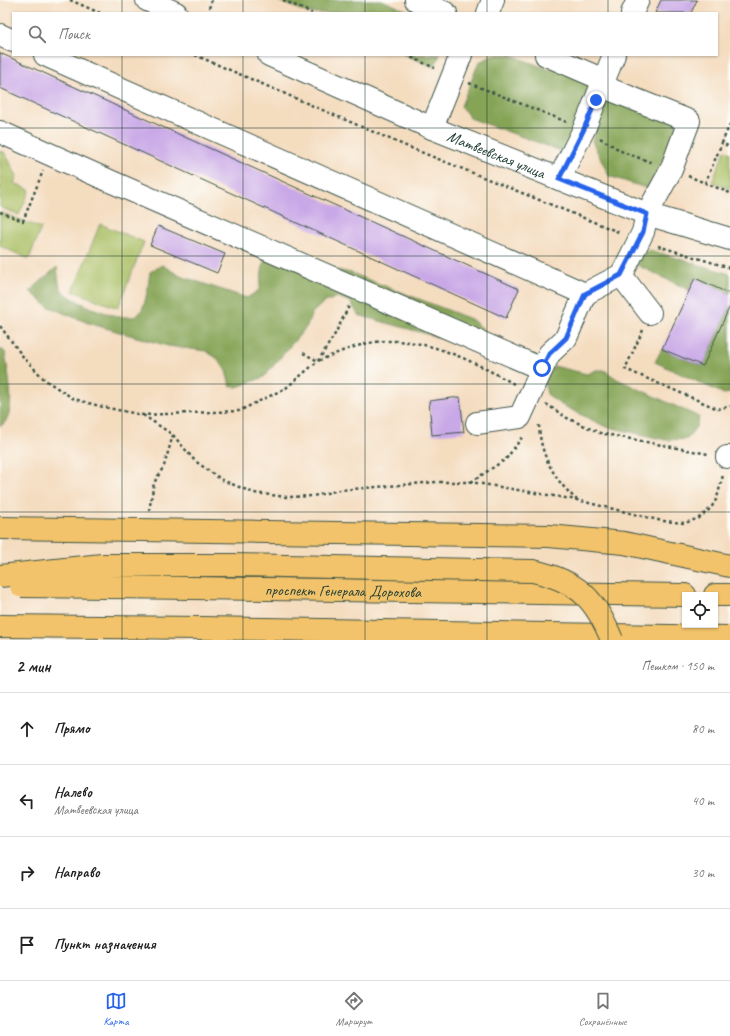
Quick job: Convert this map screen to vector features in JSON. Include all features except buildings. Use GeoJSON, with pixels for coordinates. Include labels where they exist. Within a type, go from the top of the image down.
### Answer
{"type":"FeatureCollection","features":[{"type":"Feature","properties":{"kind":"main road"},"geometry":{"type":"LineString","coordinates":[[0,528],[549,536],[624,543],[730,566]]}},
{"type":"Feature","properties":{"kind":"main road"},"geometry":{"type":"LineString","coordinates":[[0,576],[102,565],[232,565],[533,571],[554,576],[571,584],[586,596],[596,607],[612,640]]}},
{"type":"Feature","properties":{"kind":"main road","name":"проспект Генерала Дорохова"},"geometry":{"type":"LineString","coordinates":[[0,585],[682,595]]}},
{"type":"Feature","properties":{"kind":"main road"},"geometry":{"type":"LineString","coordinates":[[718,596],[730,596]]}},
{"type":"Feature","properties":{"kind":"main road"},"geometry":{"type":"LineString","coordinates":[[0,626],[730,637]]}},
{"type":"Feature","properties":{"kind":"street"},"geometry":{"type":"LineString","coordinates":[[147,0],[174,12]]}},
{"type":"Feature","properties":{"kind":"street"},"geometry":{"type":"LineString","coordinates":[[416,0],[444,12]]}},
{"type":"Feature","properties":{"kind":"street"},"geometry":{"type":"LineString","coordinates":[[488,12],[493,0]]}},
{"type":"Feature","properties":{"kind":"street"},"geometry":{"type":"LineString","coordinates":[[632,12],[638,0]]}},
{"type":"Feature","properties":{"kind":"street"},"geometry":{"type":"LineString","coordinates":[[0,35],[12,41]]}},
{"type":"Feature","properties":{"kind":"street"},"geometry":{"type":"LineString","coordinates":[[47,56],[585,294]]}},
{"type":"Feature","properties":{"kind":"street","name":"Матвеевская улица"},"geometry":{"type":"LineString","coordinates":[[271,56],[432,128],[559,179],[647,214],[730,239]]}},
{"type":"Feature","properties":{"kind":"street"},"geometry":{"type":"LineString","coordinates":[[432,128],[461,56]]}},
{"type":"Feature","properties":{"kind":"street"},"geometry":{"type":"LineString","coordinates":[[477,423],[520,418],[549,354],[566,338],[585,294],[621,275],[643,232],[647,214],[671,170],[689,121],[609,89],[604,80],[548,56]]}},
{"type":"Feature","properties":{"kind":"street"},"geometry":{"type":"LineString","coordinates":[[559,179],[584,129],[614,56]]}},
{"type":"Feature","properties":{"kind":"street"},"geometry":{"type":"LineString","coordinates":[[0,132],[542,368]]}},
{"type":"Feature","properties":{"kind":"street"},"geometry":{"type":"LineString","coordinates":[[621,275],[650,314]]}},
{"type":"Feature","properties":{"kind":"path"},"geometry":{"type":"LineString","coordinates":[[70,0],[98,12]]}},
{"type":"Feature","properties":{"kind":"path"},"geometry":{"type":"LineString","coordinates":[[208,8],[212,0]]}},
{"type":"Feature","properties":{"kind":"path"},"geometry":{"type":"LineString","coordinates":[[283,0],[310,12]]}},
{"type":"Feature","properties":{"kind":"path"},"geometry":{"type":"LineString","coordinates":[[197,56],[406,146],[638,240],[730,268]]}},
{"type":"Feature","properties":{"kind":"path"},"geometry":{"type":"LineString","coordinates":[[705,183],[730,124]]}},
{"type":"Feature","properties":{"kind":"path"},"geometry":{"type":"LineString","coordinates":[[722,143],[730,147]]}},
{"type":"Feature","properties":{"kind":"path"},"geometry":{"type":"LineString","coordinates":[[0,212],[23,221],[50,154]]}},
{"type":"Feature","properties":{"kind":"path"},"geometry":{"type":"LineString","coordinates":[[0,326],[24,358],[45,380],[74,398],[103,407],[143,415],[239,411],[286,388],[318,360],[335,334],[357,288]]}},
{"type":"Feature","properties":{"kind":"path"},"geometry":{"type":"LineString","coordinates":[[650,314],[625,369],[718,409],[730,406]]}},
{"type":"Feature","properties":{"kind":"path"},"geometry":{"type":"LineString","coordinates":[[143,415],[173,435],[195,461],[222,480],[254,492],[287,497],[313,496],[340,490],[437,482],[471,482],[577,500],[662,521],[685,523],[699,518],[711,508],[717,498],[728,457],[600,432],[567,418],[502,377],[439,348],[400,340],[362,344],[318,360],[303,352]]}},
{"type":"Feature","properties":{"kind":"path"},"geometry":{"type":"LineString","coordinates":[[539,422],[544,454],[556,478],[565,490],[577,500]]}},
{"type":"Feature","properties":{"kind":"path"},"geometry":{"type":"LineString","coordinates":[[148,512],[154,483],[164,466],[173,435]]}},
{"type":"Feature","properties":{"kind":"path"},"geometry":{"type":"LineString","coordinates":[[471,482],[506,459],[524,435]]}},
{"type":"Feature","properties":{"kind":"green space"},"geometry":{"type":"Polygon","coordinates":[[[277,0],[381,0],[411,12],[305,12],[277,0]]]}},
{"type":"Feature","properties":{"kind":"green space"},"geometry":{"type":"Polygon","coordinates":[[[407,56],[440,56],[434,67],[407,56]]]}},
{"type":"Feature","properties":{"kind":"green space"},"geometry":{"type":"Polygon","coordinates":[[[514,56],[550,70],[554,58],[585,72],[590,98],[564,152],[470,118],[461,106],[479,62],[490,57],[514,56]]]}},
{"type":"Feature","properties":{"kind":"green space"},"geometry":{"type":"Polygon","coordinates":[[[609,89],[674,116],[678,132],[649,189],[609,176],[592,141],[609,89]]]}},
{"type":"Feature","properties":{"kind":"green space"},"geometry":{"type":"Polygon","coordinates":[[[725,150],[730,153],[730,189],[712,182],[725,150]]]}},
{"type":"Feature","properties":{"kind":"green space"},"geometry":{"type":"Polygon","coordinates":[[[0,151],[5,153],[17,176],[14,183],[30,190],[19,215],[0,207],[0,151]]]}},
{"type":"Feature","properties":{"kind":"green space"},"geometry":{"type":"Polygon","coordinates":[[[0,212],[41,228],[29,259],[0,246],[0,212]]]}},
{"type":"Feature","properties":{"kind":"green space"},"geometry":{"type":"Polygon","coordinates":[[[100,224],[144,242],[118,308],[73,291],[100,224]]]}},
{"type":"Feature","properties":{"kind":"green space"},"geometry":{"type":"Polygon","coordinates":[[[269,247],[302,262],[351,273],[471,319],[482,328],[483,335],[452,341],[358,315],[351,302],[337,297],[323,303],[312,313],[307,326],[264,377],[237,387],[230,386],[226,371],[218,359],[206,351],[168,346],[88,323],[47,306],[30,291],[57,267],[61,289],[75,300],[112,315],[133,317],[139,314],[144,305],[150,272],[162,265],[180,276],[247,298],[259,290],[264,260],[269,247]]]}},
{"type":"Feature","properties":{"kind":"green space"},"geometry":{"type":"Polygon","coordinates":[[[650,250],[730,274],[730,294],[695,278],[689,290],[635,264],[642,254],[650,250]]]}},
{"type":"Feature","properties":{"kind":"green space"},"geometry":{"type":"Polygon","coordinates":[[[730,306],[730,393],[724,394],[655,362],[662,349],[703,366],[730,306]]]}},
{"type":"Feature","properties":{"kind":"green space"},"geometry":{"type":"Polygon","coordinates":[[[0,348],[5,352],[9,381],[10,404],[6,421],[0,426],[0,348]]]}},
{"type":"Feature","properties":{"kind":"green space"},"geometry":{"type":"Polygon","coordinates":[[[554,366],[587,374],[596,370],[604,370],[617,379],[699,417],[696,427],[687,439],[666,440],[604,426],[560,404],[547,394],[544,382],[554,366]]]}},
{"type":"Feature","properties":{"kind":"route"},"geometry":{"type":"LineString","coordinates":[[542,368],[549,354],[566,338],[585,294],[621,275],[643,232],[647,214],[559,179],[584,129],[596,100]]}}]}
